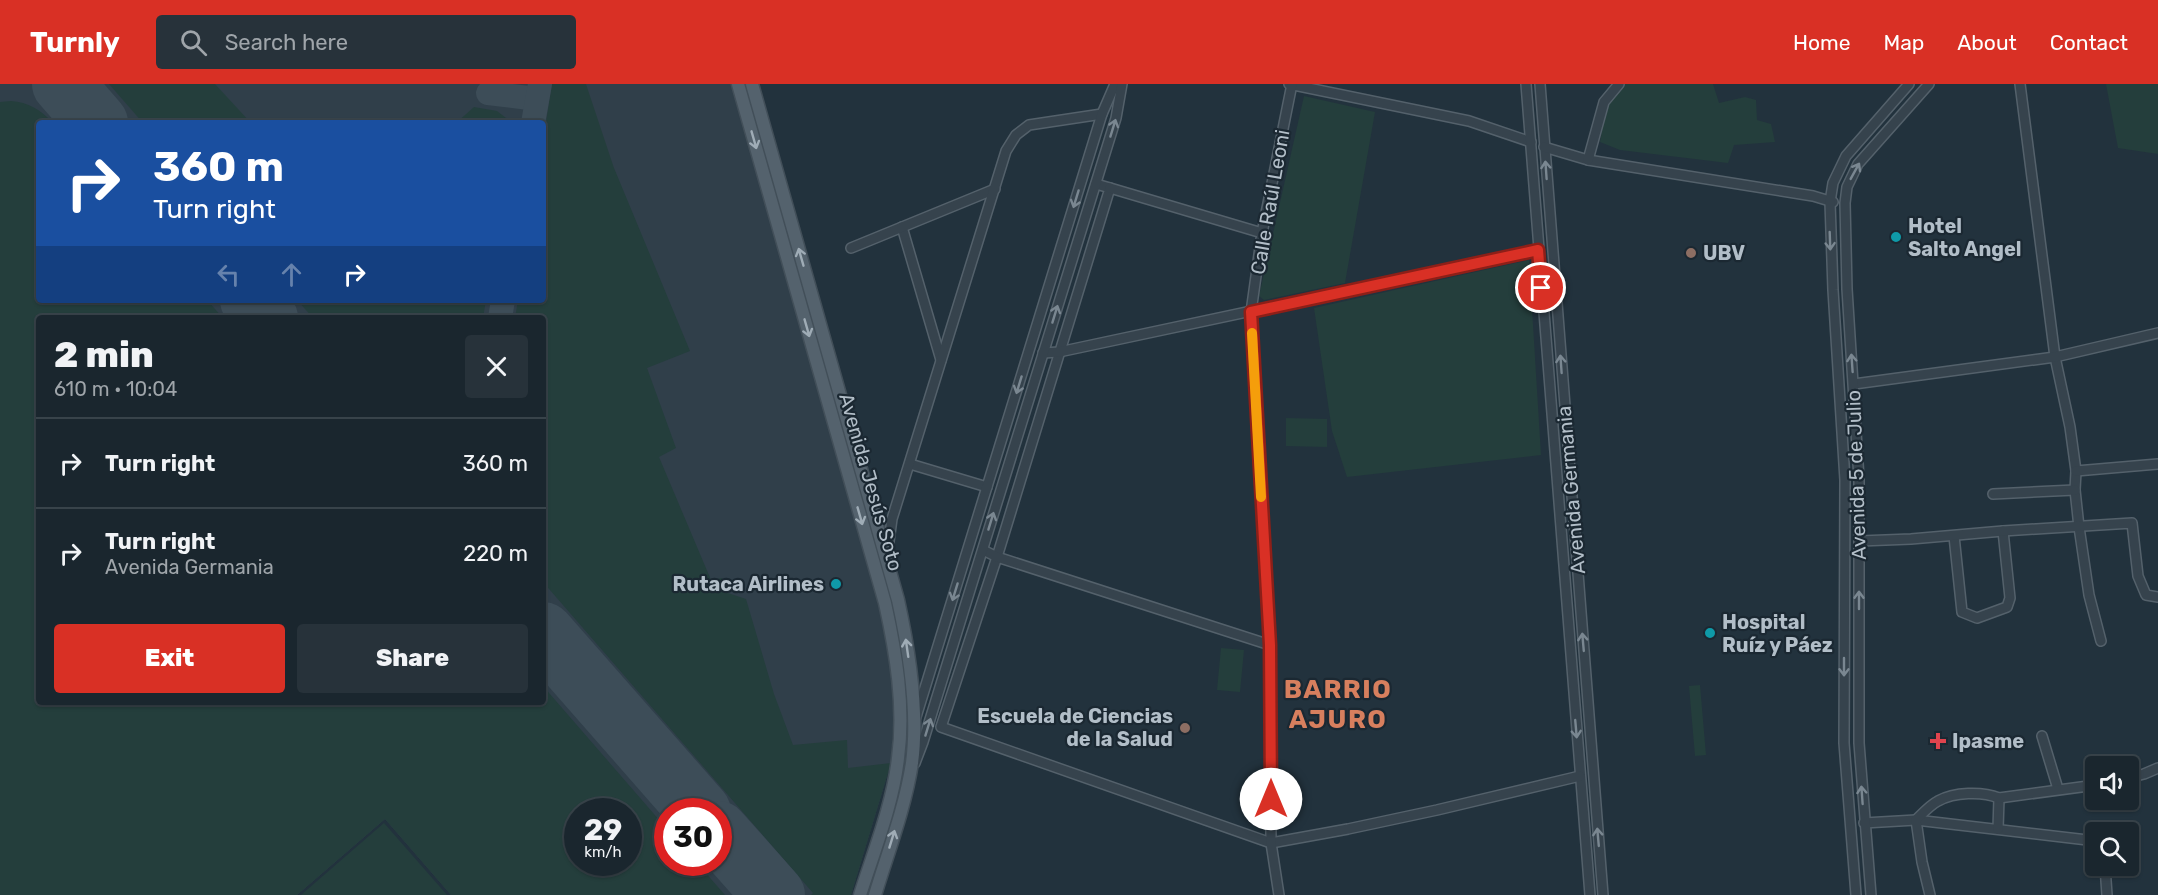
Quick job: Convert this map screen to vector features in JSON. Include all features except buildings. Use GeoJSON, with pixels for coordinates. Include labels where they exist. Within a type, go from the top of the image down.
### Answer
{"type":"FeatureCollection","features":[{"type":"Feature","properties":{"kind":"main road","name":"Avenida Jesús Soto"},"geometry":{"type":"LineString","coordinates":[[738,84],[887,612],[894,651],[898,691],[898,759],[886,810],[860,895]]}},
{"type":"Feature","properties":{"kind":"main road","name":"Avenida Jesús Soto"},"geometry":{"type":"LineString","coordinates":[[752,84],[898,600],[908,649],[913,727],[912,762],[875,895]]}},
{"type":"Feature","properties":{"kind":"street"},"geometry":{"type":"LineString","coordinates":[[898,759],[906,748],[913,727],[1102,114],[1115,84]]}},
{"type":"Feature","properties":{"kind":"street"},"geometry":{"type":"LineString","coordinates":[[908,782],[923,742],[1096,184],[1116,118],[1122,84]]}},
{"type":"Feature","properties":{"kind":"street"},"geometry":{"type":"LineString","coordinates":[[1291,84],[1469,121],[1531,142]]}},
{"type":"Feature","properties":{"kind":"street","name":"Calle Raúl Leoni"},"geometry":{"type":"LineString","coordinates":[[1279,895],[1271,843],[1270,645],[1251,312],[1262,232],[1291,84]]}},
{"type":"Feature","properties":{"kind":"street","name":"Avenida Germania"},"geometry":{"type":"LineString","coordinates":[[1526,84],[1590,895]]}},
{"type":"Feature","properties":{"kind":"street","name":"Avenida Germania"},"geometry":{"type":"LineString","coordinates":[[1540,84],[1603,895]]}},
{"type":"Feature","properties":{"kind":"street"},"geometry":{"type":"LineString","coordinates":[[1588,159],[1604,102],[1619,84]]}},
{"type":"Feature","properties":{"kind":"street","name":"Avenida 5 de Julio"},"geometry":{"type":"LineString","coordinates":[[1856,895],[1844,743],[1844,472],[1830,202],[1833,183],[1846,156],[1909,84]]}},
{"type":"Feature","properties":{"kind":"street","name":"Avenida 5 de Julio"},"geometry":{"type":"LineString","coordinates":[[1871,895],[1864,823],[1859,726],[1858,452],[1847,289],[1845,203],[1847,187],[1858,164],[1929,84]]}},
{"type":"Feature","properties":{"kind":"street"},"geometry":{"type":"LineString","coordinates":[[2020,84],[2055,357],[2070,427],[2076,471],[2075,490],[2079,527],[2090,595],[2101,641]]}},
{"type":"Feature","properties":{"kind":"street"},"geometry":{"type":"LineString","coordinates":[[886,559],[892,519],[1006,151],[1016,135],[1029,125],[1102,114]]}},
{"type":"Feature","properties":{"kind":"street"},"geometry":{"type":"LineString","coordinates":[[1545,147],[1588,159],[1845,203]]}},
{"type":"Feature","properties":{"kind":"street"},"geometry":{"type":"LineString","coordinates":[[1096,184],[1262,232]]}},
{"type":"Feature","properties":{"kind":"street"},"geometry":{"type":"LineString","coordinates":[[1110,188],[997,557],[941,728],[1271,843],[1476,802],[1580,776]]}},
{"type":"Feature","properties":{"kind":"street"},"geometry":{"type":"LineString","coordinates":[[851,248],[995,189]]}},
{"type":"Feature","properties":{"kind":"street"},"geometry":{"type":"LineString","coordinates":[[902,227],[942,360]]}},
{"type":"Feature","properties":{"kind":"street"},"geometry":{"type":"LineString","coordinates":[[1043,353],[1059,352],[1538,250]]}},
{"type":"Feature","properties":{"kind":"street"},"geometry":{"type":"LineString","coordinates":[[1854,384],[2055,357],[2158,333]]}},
{"type":"Feature","properties":{"kind":"street"},"geometry":{"type":"LineString","coordinates":[[910,464],[987,487]]}},
{"type":"Feature","properties":{"kind":"street"},"geometry":{"type":"LineString","coordinates":[[2076,471],[2158,464]]}},
{"type":"Feature","properties":{"kind":"street"},"geometry":{"type":"LineString","coordinates":[[1993,494],[2075,490]]}},
{"type":"Feature","properties":{"kind":"street"},"geometry":{"type":"LineString","coordinates":[[1860,541],[2132,523],[2138,576],[2146,595],[2158,597]]}},
{"type":"Feature","properties":{"kind":"street"},"geometry":{"type":"LineString","coordinates":[[1954,536],[1962,612],[1977,618],[2007,607],[2010,598],[2003,531]]}},
{"type":"Feature","properties":{"kind":"street"},"geometry":{"type":"LineString","coordinates":[[983,550],[997,557],[1270,645]]}},
{"type":"Feature","properties":{"kind":"street"},"geometry":{"type":"LineString","coordinates":[[2042,736],[2058,789]]}},
{"type":"Feature","properties":{"kind":"street"},"geometry":{"type":"LineString","coordinates":[[2139,775],[2158,768]]}},
{"type":"Feature","properties":{"kind":"street"},"geometry":{"type":"LineString","coordinates":[[1916,820],[1938,801],[1961,794],[1992,795],[1999,798],[2085,785]]}},
{"type":"Feature","properties":{"kind":"street"},"geometry":{"type":"LineString","coordinates":[[1998,829],[1999,798]]}},
{"type":"Feature","properties":{"kind":"street"},"geometry":{"type":"LineString","coordinates":[[1916,820],[1922,862],[1930,895]]}},
{"type":"Feature","properties":{"kind":"street"},"geometry":{"type":"LineString","coordinates":[[1864,823],[1916,820],[2085,840]]}},
{"type":"Feature","properties":{"kind":"street"},"geometry":{"type":"LineString","coordinates":[[2105,876],[2108,895]]}},
{"type":"Feature","properties":{"kind":"shaded area"},"geometry":{"type":"Polygon","coordinates":[[[0,84],[732,84],[876,595],[888,649],[893,687],[891,763],[851,895],[451,895],[385,819],[297,895],[0,895],[0,84]]]}},
{"type":"Feature","properties":{"kind":"green space"},"geometry":{"type":"Polygon","coordinates":[[[109,84],[215,84],[248,120],[140,120],[109,84]]]}},
{"type":"Feature","properties":{"kind":"green space"},"geometry":{"type":"Polygon","coordinates":[[[552,84],[586,84],[614,168],[690,351],[647,368],[676,448],[659,457],[711,580],[722,578],[728,593],[746,599],[774,694],[793,745],[847,740],[848,768],[891,763],[851,895],[811,895],[813,893],[732,798],[546,585],[546,315],[516,315],[518,303],[546,303],[546,122],[552,84]]]}},
{"type":"Feature","properties":{"kind":"green space"},"geometry":{"type":"Polygon","coordinates":[[[1619,84],[1713,84],[1719,103],[1745,97],[1756,100],[1757,120],[1771,124],[1775,142],[1734,145],[1728,163],[1620,150],[1600,142],[1608,97],[1619,84]]]}},
{"type":"Feature","properties":{"kind":"green space"},"geometry":{"type":"Polygon","coordinates":[[[2106,84],[2158,84],[2158,154],[2118,148],[2106,84]]]}},
{"type":"Feature","properties":{"kind":"green space"},"geometry":{"type":"Polygon","coordinates":[[[1304,96],[1375,112],[1345,283],[1264,300],[1259,296],[1304,96]]]}},
{"type":"Feature","properties":{"kind":"green space"},"geometry":{"type":"Polygon","coordinates":[[[11,101],[29,105],[50,120],[36,120],[36,303],[210,303],[220,315],[36,315],[36,705],[546,705],[546,689],[640,798],[564,798],[564,876],[642,876],[642,800],[654,814],[654,876],[708,876],[725,895],[451,895],[385,819],[297,895],[0,895],[0,102],[11,101]]]}},
{"type":"Feature","properties":{"kind":"green space"},"geometry":{"type":"Polygon","coordinates":[[[474,107],[497,111],[509,120],[459,120],[474,107]]]}},
{"type":"Feature","properties":{"kind":"green space"},"geometry":{"type":"Polygon","coordinates":[[[1529,260],[1541,455],[1347,477],[1332,431],[1314,308],[1529,260]]]}},
{"type":"Feature","properties":{"kind":"green space"},"geometry":{"type":"Polygon","coordinates":[[[300,303],[486,303],[484,315],[310,315],[300,303]]]}},
{"type":"Feature","properties":{"kind":"green space"},"geometry":{"type":"Polygon","coordinates":[[[1286,418],[1327,419],[1327,447],[1286,446],[1286,418]]]}},
{"type":"Feature","properties":{"kind":"green space"},"geometry":{"type":"Polygon","coordinates":[[[1221,648],[1244,650],[1240,692],[1217,690],[1221,648]]]}},
{"type":"Feature","properties":{"kind":"green space"},"geometry":{"type":"Polygon","coordinates":[[[1700,685],[1706,755],[1695,756],[1689,686],[1700,685]]]}},
{"type":"Feature","properties":{"kind":"green space"},"geometry":{"type":"Polygon","coordinates":[[[384,823],[447,895],[301,895],[384,823]]]}},
{"type":"Feature","properties":{"kind":"taxiway"},"geometry":{"type":"LineString","coordinates":[[534,120],[540,84]]}},
{"type":"Feature","properties":{"kind":"taxiway"},"geometry":{"type":"LineString","coordinates":[[488,93],[537,99]]}},
{"type":"Feature","properties":{"kind":"taxiway"},"geometry":{"type":"LineString","coordinates":[[500,315],[502,303]]}},
{"type":"Feature","properties":{"kind":"runway"},"geometry":{"type":"LineString","coordinates":[[63,84],[94,120]]}},
{"type":"Feature","properties":{"kind":"runway"},"geometry":{"type":"LineString","coordinates":[[254,303],[264,315]]}},
{"type":"Feature","properties":{"kind":"runway"},"geometry":{"type":"LineString","coordinates":[[546,636],[688,798]]}},
{"type":"Feature","properties":{"kind":"runway"},"geometry":{"type":"LineString","coordinates":[[732,848],[774,895]]}},
{"type":"Feature","properties":{"kind":"slow traffic"},"geometry":{"type":"LineString","coordinates":[[1252,333],[1261,497]]}},
{"type":"Feature","properties":{"kind":"place","name":"Hotel Salto Angel"},"geometry":{"type":"Point","coordinates":[1896,237]}},
{"type":"Feature","properties":{"kind":"place","name":"UBV"},"geometry":{"type":"Point","coordinates":[1691,253]}},
{"type":"Feature","properties":{"kind":"place","name":"Rutaca Airlines"},"geometry":{"type":"Point","coordinates":[836,584]}},
{"type":"Feature","properties":{"kind":"place","name":"Hospital Ruíz y Páez"},"geometry":{"type":"Point","coordinates":[1710,633]}},
{"type":"Feature","properties":{"kind":"place","name":"Escuela de Ciencias de la Salud"},"geometry":{"type":"Point","coordinates":[1185,728]}},
{"type":"Feature","properties":{"kind":"place","name":"Ipasme"},"geometry":{"type":"Point","coordinates":[1938,741]}},
{"type":"Feature","properties":{"kind":"district","name":"BARRIO AJURO"},"geometry":{"type":"Point","coordinates":[1338,704]}},
{"type":"Feature","properties":{"kind":"route"},"geometry":{"type":"LineString","coordinates":[[1271,799],[1270,645],[1251,312],[1538,250],[1541,288]]}}]}
